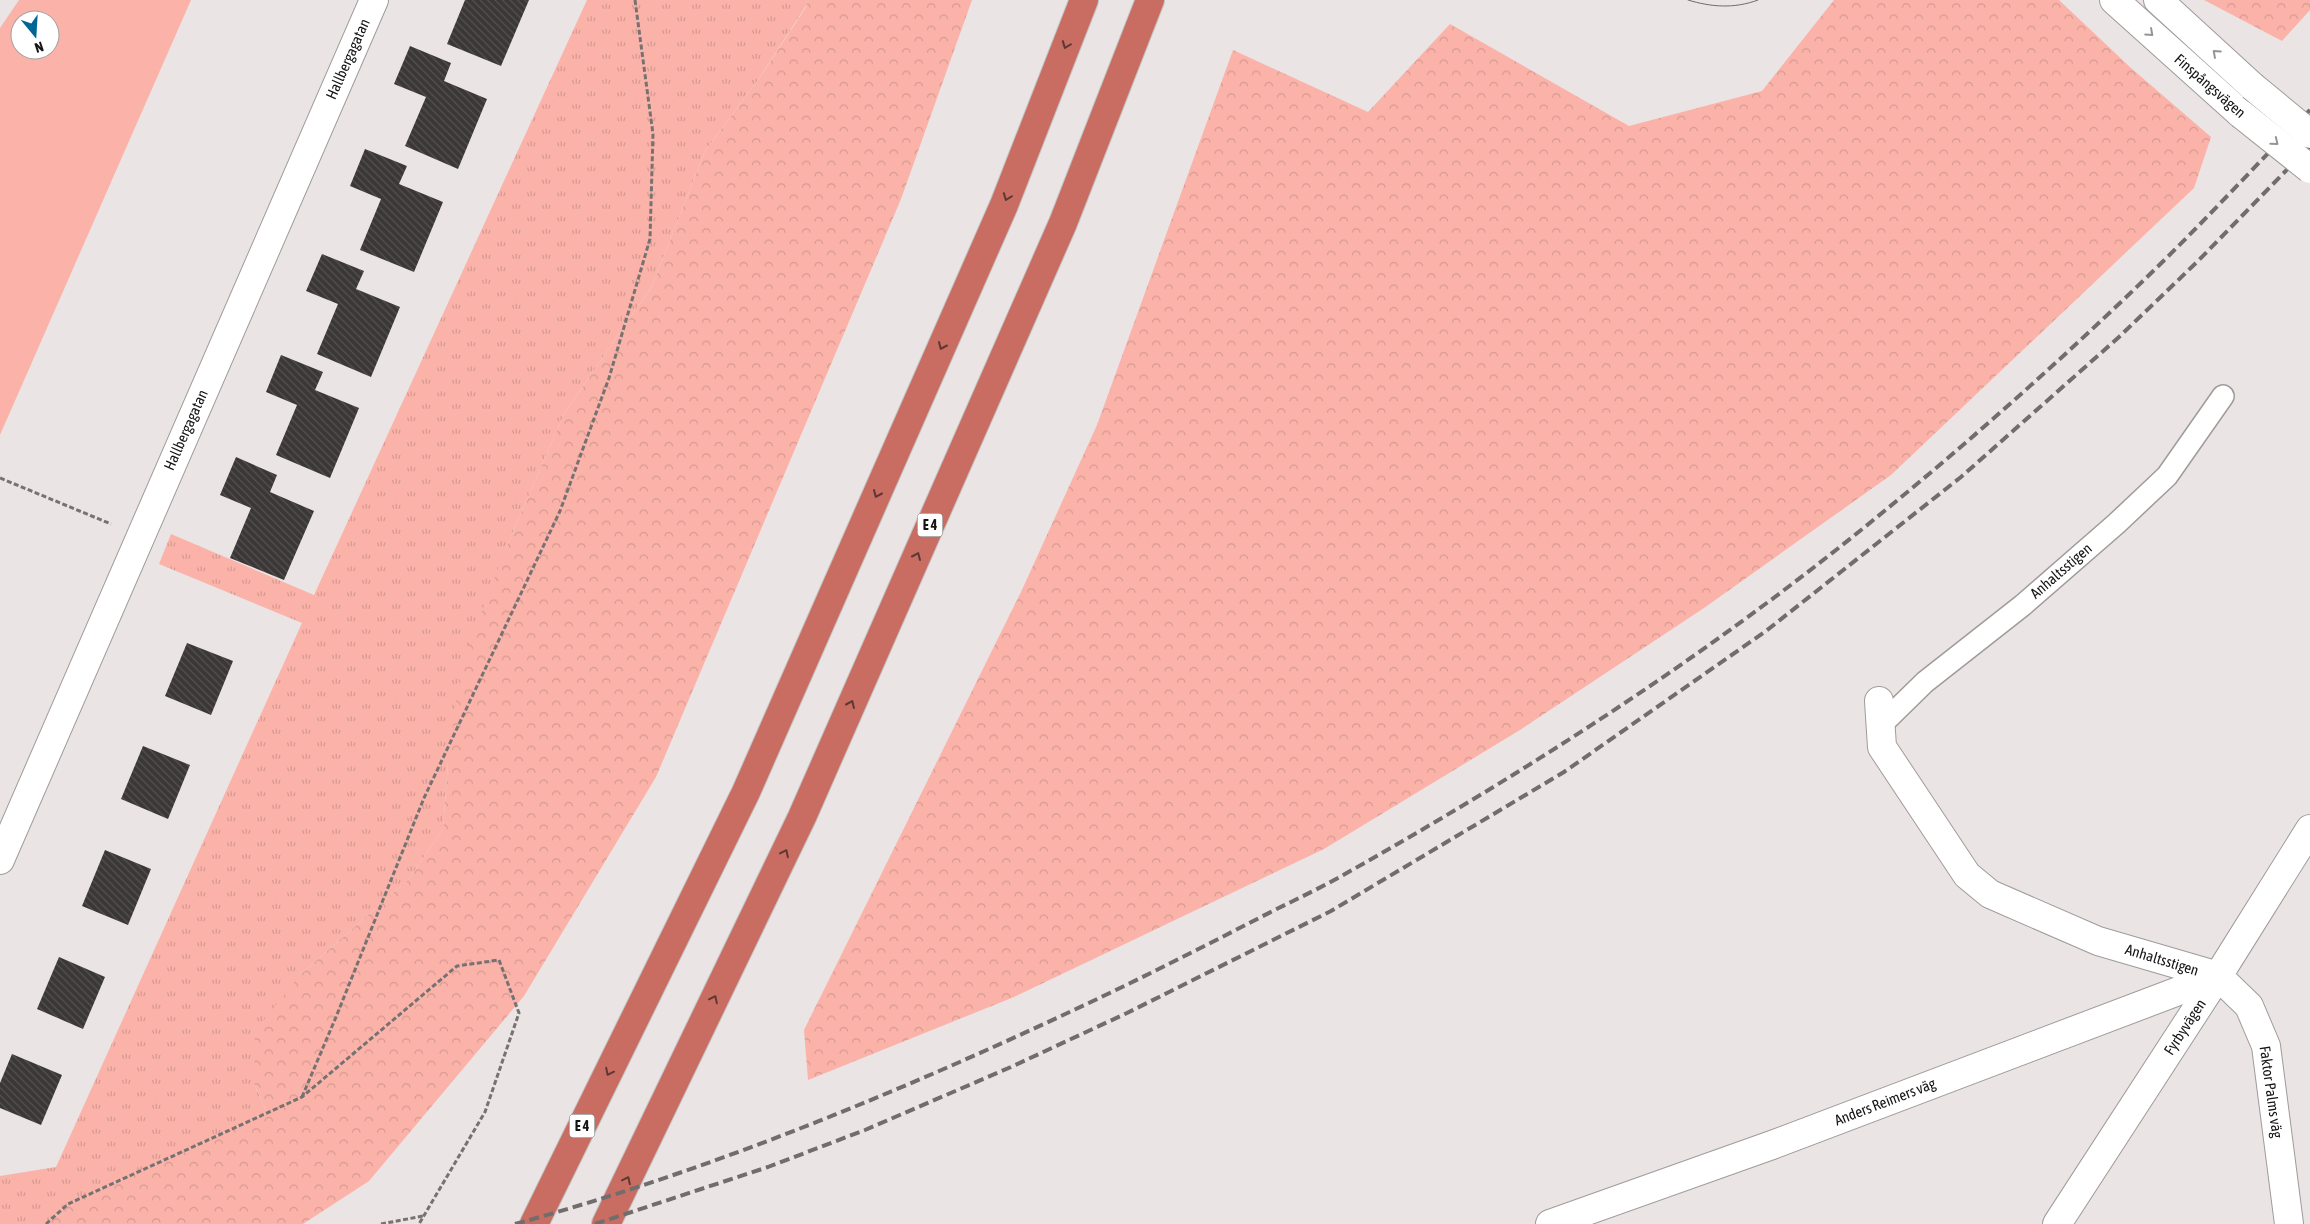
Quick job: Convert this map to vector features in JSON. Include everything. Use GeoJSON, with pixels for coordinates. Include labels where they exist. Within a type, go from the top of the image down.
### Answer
{"type":"FeatureCollection","features":[{"type":"Feature","properties":{"kind":"highway","name":"E 4"},"geometry":{"type":"LineString","coordinates":[[534,1224],[746,792],[1004,205],[1084,0]]}},
{"type":"Feature","properties":{"kind":"highway","name":"E 4"},"geometry":{"type":"LineString","coordinates":[[606,1224],[802,817],[1063,223],[1150,0]]}},
{"type":"Feature","properties":{"kind":"street","name":"Hallbergagatan"},"geometry":{"type":"LineString","coordinates":[[0,860],[139,536],[374,0]]}},
{"type":"Feature","properties":{"kind":"street","name":"Finspångsvägen"},"geometry":{"type":"LineString","coordinates":[[2114,0],[2241,114],[2310,169]]}},
{"type":"Feature","properties":{"kind":"street","name":"Finspångsvägen"},"geometry":{"type":"LineString","coordinates":[[2158,0],[2252,86],[2310,134]]}},
{"type":"Feature","properties":{"kind":"street","name":"Anhaltsstigen"},"geometry":{"type":"LineString","coordinates":[[1879,701],[1879,727],[1882,747],[1966,875],[1990,894],[2098,941],[2218,976]]}},
{"type":"Feature","properties":{"kind":"street","name":"Fyrbyvägen"},"geometry":{"type":"LineString","coordinates":[[2057,1224],[2218,976],[2310,829]]}},
{"type":"Feature","properties":{"kind":"street","name":"Anders Reimers väg"},"geometry":{"type":"LineString","coordinates":[[1550,1224],[1772,1145],[2218,976]]}},
{"type":"Feature","properties":{"kind":"street","name":"Faktor Palms väg"},"geometry":{"type":"LineString","coordinates":[[2218,976],[2249,1006],[2266,1046],[2289,1224]]}},
{"type":"Feature","properties":{"kind":"lane","name":"Anhaltsstigen"},"geometry":{"type":"LineString","coordinates":[[1879,727],[1925,682],[2023,605],[2116,524],[2167,476],[2224,396]]}},
{"type":"Feature","properties":{"kind":"path"},"geometry":{"type":"LineString","coordinates":[[302,1097],[424,798],[560,511],[609,378],[650,239],[653,134],[635,0]]}},
{"type":"Feature","properties":{"kind":"path"},"geometry":{"type":"LineString","coordinates":[[0,478],[139,536]]}},
{"type":"Feature","properties":{"kind":"path"},"geometry":{"type":"LineString","coordinates":[[46,1224],[68,1204],[302,1097],[457,966],[499,960],[519,1013],[485,1112],[420,1224]]}},
{"type":"Feature","properties":{"kind":"path"},"geometry":{"type":"LineString","coordinates":[[381,1224],[424,1216]]}},
{"type":"Feature","properties":{"kind":"green space"},"geometry":{"type":"Polygon","coordinates":[[[19,0],[191,0],[0,435],[0,28],[10,13],[10,60],[60,60],[60,10],[12,10],[19,0]]]}},
{"type":"Feature","properties":{"kind":"green space"},"geometry":{"type":"Polygon","coordinates":[[[587,0],[807,0],[806,6],[758,80],[705,151],[652,286],[564,414],[506,548],[448,763],[443,829],[408,880],[301,974],[254,1083],[267,1113],[68,1204],[46,1224],[0,1224],[0,1176],[56,1167],[302,623],[159,564],[171,534],[314,595],[587,0]]]}},
{"type":"Feature","properties":{"kind":"green space"},"geometry":{"type":"Polygon","coordinates":[[[807,0],[972,0],[901,199],[656,777],[524,996],[369,1181],[303,1224],[46,1224],[68,1204],[267,1113],[254,1083],[255,1031],[301,974],[408,880],[443,829],[448,763],[460,668],[506,548],[564,414],[652,286],[705,151],[758,80],[806,7],[807,0]]]}},
{"type":"Feature","properties":{"kind":"green space"},"geometry":{"type":"Polygon","coordinates":[[[1834,0],[2059,0],[2131,68],[2211,137],[2194,188],[1891,475],[1704,608],[1520,730],[1324,849],[1014,997],[808,1080],[804,1030],[1021,592],[1097,425],[1233,50],[1368,112],[1450,24],[1629,126],[1762,91],[1834,0]]]}},
{"type":"Feature","properties":{"kind":"green space"},"geometry":{"type":"Polygon","coordinates":[[[2204,0],[2310,0],[2310,10],[2282,41],[2204,0]]]}},
{"type":"Feature","properties":{"kind":"building"},"geometry":{"type":"Polygon","coordinates":[[[465,0],[529,0],[501,66],[447,44],[465,0]]]}},
{"type":"Feature","properties":{"kind":"building"},"geometry":{"type":"Polygon","coordinates":[[[410,46],[451,63],[444,81],[487,99],[458,169],[405,146],[426,97],[394,84],[410,46]]]}},
{"type":"Feature","properties":{"kind":"building"},"geometry":{"type":"Polygon","coordinates":[[[365,149],[407,166],[399,184],[443,202],[414,272],[360,250],[381,199],[350,186],[365,149]]]}},
{"type":"Feature","properties":{"kind":"building"},"geometry":{"type":"Polygon","coordinates":[[[322,254],[364,271],[356,289],[400,307],[371,377],[317,354],[338,304],[306,291],[322,254]]]}},
{"type":"Feature","properties":{"kind":"building"},"geometry":{"type":"Polygon","coordinates":[[[281,355],[323,372],[315,390],[359,408],[330,478],[276,455],[297,405],[266,392],[281,355]]]}},
{"type":"Feature","properties":{"kind":"building"},"geometry":{"type":"Polygon","coordinates":[[[236,457],[277,475],[270,492],[314,511],[284,580],[230,558],[251,508],[220,495],[236,457]]]}},
{"type":"Feature","properties":{"kind":"building"},"geometry":{"type":"Polygon","coordinates":[[[187,643],[233,661],[211,715],[165,696],[187,643]]]}},
{"type":"Feature","properties":{"kind":"building"},"geometry":{"type":"Polygon","coordinates":[[[143,746],[190,765],[168,819],[121,799],[143,746]]]}},
{"type":"Feature","properties":{"kind":"building"},"geometry":{"type":"Polygon","coordinates":[[[105,850],[151,869],[128,925],[82,906],[105,850]]]}},
{"type":"Feature","properties":{"kind":"building"},"geometry":{"type":"Polygon","coordinates":[[[59,957],[105,977],[83,1029],[37,1009],[59,957]]]}},
{"type":"Feature","properties":{"kind":"building"},"geometry":{"type":"Polygon","coordinates":[[[12,1054],[62,1075],[41,1125],[0,1108],[0,1083],[12,1054]]]}},
{"type":"Feature","properties":{"kind":"tram line"},"geometry":{"type":"LineString","coordinates":[[1688,0],[1723,6],[1740,5],[1758,0]]}},
{"type":"Feature","properties":{"kind":"railway"},"geometry":{"type":"LineString","coordinates":[[515,1224],[659,1180],[730,1155],[939,1071],[1076,1009],[1324,886],[1556,748],[1625,703],[1759,609],[1888,508],[1987,424],[2114,309],[2310,110]]}},
{"type":"Feature","properties":{"kind":"railway"},"geometry":{"type":"LineString","coordinates":[[595,1224],[768,1167],[865,1130],[1011,1067],[1127,1013],[1331,911],[1564,772],[1766,631],[1961,477],[2119,337],[2198,261],[2310,146]]}}]}
